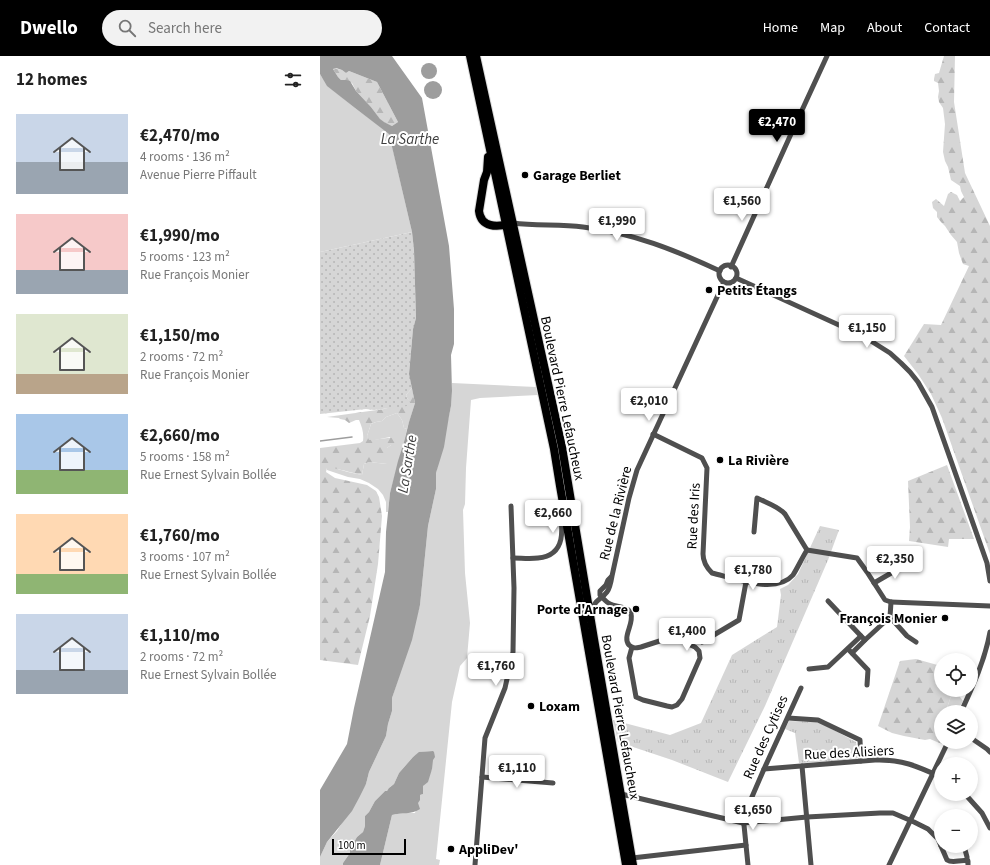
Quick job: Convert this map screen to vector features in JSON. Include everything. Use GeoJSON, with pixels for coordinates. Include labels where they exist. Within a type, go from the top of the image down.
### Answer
{"type":"FeatureCollection","features":[{"type":"Feature","properties":{"kind":"main road","name":"Boulevard Pierre Lefaucheux"},"geometry":{"type":"LineString","coordinates":[[470,56],[489,144],[562,447],[633,861]]}},
{"type":"Feature","properties":{"kind":"main road","name":"Boulevard Pierre Lefaucheux"},"geometry":{"type":"LineString","coordinates":[[476,56],[553,442],[626,865]]}},
{"type":"Feature","properties":{"kind":"main road"},"geometry":{"type":"LineString","coordinates":[[489,144],[488,164],[479,212],[483,222],[489,225],[509,224]]}},
{"type":"Feature","properties":{"kind":"street"},"geometry":{"type":"LineString","coordinates":[[731,267],[784,147],[827,56]]}},
{"type":"Feature","properties":{"kind":"street"},"geometry":{"type":"LineString","coordinates":[[509,224],[584,227],[628,235],[669,248],[720,271]]}},
{"type":"Feature","properties":{"kind":"street"},"geometry":{"type":"LineString","coordinates":[[723,267],[731,267],[736,270],[736,278],[729,283],[724,282],[720,277],[720,271],[723,267]]}},
{"type":"Feature","properties":{"kind":"street"},"geometry":{"type":"LineString","coordinates":[[736,278],[864,336],[890,353],[910,372],[918,382],[932,407],[987,563],[990,581]]}},
{"type":"Feature","properties":{"kind":"street","name":"Rue de la Rivière"},"geometry":{"type":"LineString","coordinates":[[594,639],[596,629],[592,612],[593,606],[594,603],[602,597],[600,595],[600,591],[612,576],[629,498],[637,470],[724,282]]}},
{"type":"Feature","properties":{"kind":"street","name":"Rue des Iris"},"geometry":{"type":"LineString","coordinates":[[653,434],[702,458],[707,468],[703,554],[707,569],[712,572],[746,582],[772,585],[780,583],[792,576],[807,550]]}},
{"type":"Feature","properties":{"kind":"street"},"geometry":{"type":"LineString","coordinates":[[513,558],[539,558],[548,556],[559,546],[562,524],[558,495],[560,486]]}},
{"type":"Feature","properties":{"kind":"street"},"geometry":{"type":"LineString","coordinates":[[754,532],[757,498],[782,510],[807,550],[857,558],[885,600],[891,602],[990,606]]}},
{"type":"Feature","properties":{"kind":"street"},"geometry":{"type":"LineString","coordinates":[[475,865],[485,738],[505,688],[513,652],[514,588],[511,506]]}},
{"type":"Feature","properties":{"kind":"street"},"geometry":{"type":"LineString","coordinates":[[874,582],[905,565],[915,569]]}},
{"type":"Feature","properties":{"kind":"street"},"geometry":{"type":"LineString","coordinates":[[702,642],[740,620],[746,582]]}},
{"type":"Feature","properties":{"kind":"street"},"geometry":{"type":"LineString","coordinates":[[602,597],[607,603],[626,608],[631,612],[632,616],[627,643],[632,647],[641,647],[672,637],[695,647],[699,651],[700,658],[682,699],[677,705],[668,706],[636,697],[629,658],[632,647]]}},
{"type":"Feature","properties":{"kind":"street"},"geometry":{"type":"LineString","coordinates":[[828,601],[865,640]]}},
{"type":"Feature","properties":{"kind":"street"},"geometry":{"type":"LineString","coordinates":[[852,653],[890,617],[891,602]]}},
{"type":"Feature","properties":{"kind":"street"},"geometry":{"type":"LineString","coordinates":[[890,617],[907,636],[916,642]]}},
{"type":"Feature","properties":{"kind":"street"},"geometry":{"type":"LineString","coordinates":[[964,705],[983,661],[990,632]]}},
{"type":"Feature","properties":{"kind":"street"},"geometry":{"type":"LineString","coordinates":[[809,669],[828,667],[861,636]]}},
{"type":"Feature","properties":{"kind":"street"},"geometry":{"type":"LineString","coordinates":[[848,649],[868,670],[867,685]]}},
{"type":"Feature","properties":{"kind":"street","name":"Rue des Cytises"},"geometry":{"type":"LineString","coordinates":[[748,865],[744,825],[742,820],[801,688]]}},
{"type":"Feature","properties":{"kind":"street"},"geometry":{"type":"LineString","coordinates":[[788,718],[818,720],[860,740],[861,761]]}},
{"type":"Feature","properties":{"kind":"street"},"geometry":{"type":"LineString","coordinates":[[978,742],[987,748],[990,752]]}},
{"type":"Feature","properties":{"kind":"street"},"geometry":{"type":"LineString","coordinates":[[889,865],[945,749]]}},
{"type":"Feature","properties":{"kind":"street","name":"Rue des Alisiers"},"geometry":{"type":"LineString","coordinates":[[764,769],[884,760],[902,761],[933,773]]}},
{"type":"Feature","properties":{"kind":"street"},"geometry":{"type":"LineString","coordinates":[[802,766],[811,865]]}},
{"type":"Feature","properties":{"kind":"street"},"geometry":{"type":"LineString","coordinates":[[482,778],[553,783]]}},
{"type":"Feature","properties":{"kind":"street"},"geometry":{"type":"LineString","coordinates":[[621,794],[743,823],[807,817],[893,813],[928,829],[934,836]]}},
{"type":"Feature","properties":{"kind":"street"},"geometry":{"type":"LineString","coordinates":[[971,801],[982,813],[990,828]]}},
{"type":"Feature","properties":{"kind":"street"},"geometry":{"type":"LineString","coordinates":[[633,861],[746,845]]}},
{"type":"Feature","properties":{"kind":"street"},"geometry":{"type":"LineString","coordinates":[[944,853],[946,860],[949,862],[967,863],[966,853]]}},
{"type":"Feature","properties":{"kind":"green space"},"geometry":{"type":"Polygon","coordinates":[[[944,56],[955,56],[954,102],[965,173],[990,226],[990,554],[942,418],[931,394],[904,356],[924,324],[941,325],[969,266],[963,264],[957,242],[937,217],[937,212],[933,208],[932,202],[936,199],[944,206],[948,194],[951,192],[957,195],[960,201],[964,197],[960,186],[951,180],[943,152],[945,124],[943,108],[938,97],[938,83],[934,81],[934,79],[935,74],[939,73],[944,56]]]}},
{"type":"Feature","properties":{"kind":"green space"},"geometry":{"type":"Polygon","coordinates":[[[333,69],[342,70],[346,73],[349,71],[377,82],[398,122],[392,126],[381,121],[371,107],[356,91],[352,83],[341,80],[333,69]]]}},
{"type":"Feature","properties":{"kind":"green space"},"geometry":{"type":"Polygon","coordinates":[[[320,74],[328,86],[389,133],[412,232],[320,252],[320,74]]]}},
{"type":"Feature","properties":{"kind":"green space"},"geometry":{"type":"Polygon","coordinates":[[[412,232],[416,318],[413,329],[409,373],[412,388],[406,395],[410,401],[407,406],[320,414],[320,252],[412,232]]]}},
{"type":"Feature","properties":{"kind":"green space"},"geometry":{"type":"Polygon","coordinates":[[[452,383],[536,387],[538,395],[480,398],[471,400],[465,504],[463,510],[465,573],[470,623],[467,658],[460,666],[452,702],[436,859],[440,860],[439,865],[380,865],[392,815],[415,813],[420,795],[423,794],[423,786],[432,769],[432,751],[420,752],[413,757],[399,773],[394,784],[375,801],[365,816],[365,826],[363,832],[357,837],[343,865],[320,865],[320,857],[327,842],[337,831],[366,784],[369,772],[386,736],[392,711],[392,698],[420,605],[428,526],[436,489],[436,473],[451,406],[452,383]]]}},
{"type":"Feature","properties":{"kind":"green space"},"geometry":{"type":"Polygon","coordinates":[[[412,388],[415,403],[407,429],[404,428],[402,420],[397,413],[386,417],[382,421],[371,424],[367,436],[369,440],[398,438],[398,447],[391,445],[387,448],[387,464],[369,462],[364,464],[362,475],[327,468],[326,472],[335,478],[367,485],[376,491],[379,497],[382,516],[378,564],[370,616],[358,665],[320,660],[320,448],[360,443],[363,441],[359,420],[349,423],[339,418],[327,417],[384,409],[410,402],[406,395],[412,388]]]}},
{"type":"Feature","properties":{"kind":"green space"},"geometry":{"type":"Polygon","coordinates":[[[397,413],[402,420],[404,428],[407,429],[390,493],[388,512],[386,512],[386,502],[378,489],[360,479],[348,477],[327,470],[327,468],[334,468],[362,475],[364,464],[369,462],[387,464],[387,448],[391,445],[390,437],[368,440],[367,436],[371,424],[382,421],[386,417],[397,413]]]}},
{"type":"Feature","properties":{"kind":"green space"},"geometry":{"type":"Polygon","coordinates":[[[947,465],[974,539],[949,539],[948,547],[909,541],[910,527],[908,481],[947,465]]]}},
{"type":"Feature","properties":{"kind":"green space"},"geometry":{"type":"Polygon","coordinates":[[[820,526],[839,530],[828,560],[765,706],[728,782],[672,760],[618,742],[613,720],[670,735],[701,723],[732,655],[777,627],[781,595],[780,589],[788,585],[798,574],[820,526]]]}},
{"type":"Feature","properties":{"kind":"green space"},"geometry":{"type":"Polygon","coordinates":[[[916,659],[934,664],[934,697],[951,697],[948,705],[934,705],[934,741],[892,733],[878,726],[900,661],[916,659]]]}},
{"type":"Feature","properties":{"kind":"green space"},"geometry":{"type":"Polygon","coordinates":[[[951,697],[960,697],[963,701],[961,705],[948,705],[951,697]]]}},
{"type":"Feature","properties":{"kind":"green space"},"geometry":{"type":"Polygon","coordinates":[[[789,721],[819,722],[856,742],[858,758],[854,760],[799,763],[795,733],[785,729],[789,721]]]}},
{"type":"Feature","properties":{"kind":"water","name":"La Sarthe"},"geometry":{"type":"Polygon","coordinates":[[[320,56],[392,56],[422,98],[449,246],[454,309],[454,344],[451,355],[451,406],[444,447],[436,473],[436,489],[428,526],[420,605],[412,640],[392,698],[392,711],[386,736],[369,772],[366,784],[352,811],[327,842],[320,857],[320,790],[347,744],[385,572],[386,532],[390,493],[415,403],[409,374],[413,329],[416,318],[412,232],[389,134],[327,86],[320,74],[320,56]],[[336,68],[333,69],[341,80],[350,81],[356,91],[380,119],[392,126],[398,122],[377,82],[349,71],[346,73],[336,68]]]}},
{"type":"Feature","properties":{"kind":"water"},"geometry":{"type":"Polygon","coordinates":[[[426,63],[432,63],[437,68],[435,77],[432,79],[426,79],[421,74],[421,68],[426,63]]]}},
{"type":"Feature","properties":{"kind":"water"},"geometry":{"type":"Polygon","coordinates":[[[433,81],[439,84],[442,90],[439,96],[433,99],[427,96],[424,90],[427,84],[433,81]]]}},
{"type":"Feature","properties":{"kind":"water"},"geometry":{"type":"Polygon","coordinates":[[[433,751],[435,757],[433,760],[432,769],[428,782],[423,786],[423,794],[420,795],[420,800],[418,803],[420,809],[414,812],[392,815],[380,865],[343,865],[357,837],[363,832],[365,826],[365,816],[375,801],[394,784],[399,773],[413,757],[419,752],[433,751]]]}},
{"type":"Feature","properties":{"kind":"waterway"},"geometry":{"type":"LineString","coordinates":[[320,441],[352,437]]}},
{"type":"Feature","properties":{"kind":"place","name":"Garage Berliet"},"geometry":{"type":"Point","coordinates":[525,175]}},
{"type":"Feature","properties":{"kind":"place","name":"Petits Étangs"},"geometry":{"type":"Point","coordinates":[709,290]}},
{"type":"Feature","properties":{"kind":"place","name":"La Rivière"},"geometry":{"type":"Point","coordinates":[720,460]}},
{"type":"Feature","properties":{"kind":"place","name":"Porte d'Arnage"},"geometry":{"type":"Point","coordinates":[636,609]}},
{"type":"Feature","properties":{"kind":"place","name":"François Monier"},"geometry":{"type":"Point","coordinates":[945,618]}},
{"type":"Feature","properties":{"kind":"place","name":"Loxam"},"geometry":{"type":"Point","coordinates":[531,706]}},
{"type":"Feature","properties":{"kind":"place","name":"AppliDev'"},"geometry":{"type":"Point","coordinates":[451,849]}}]}
